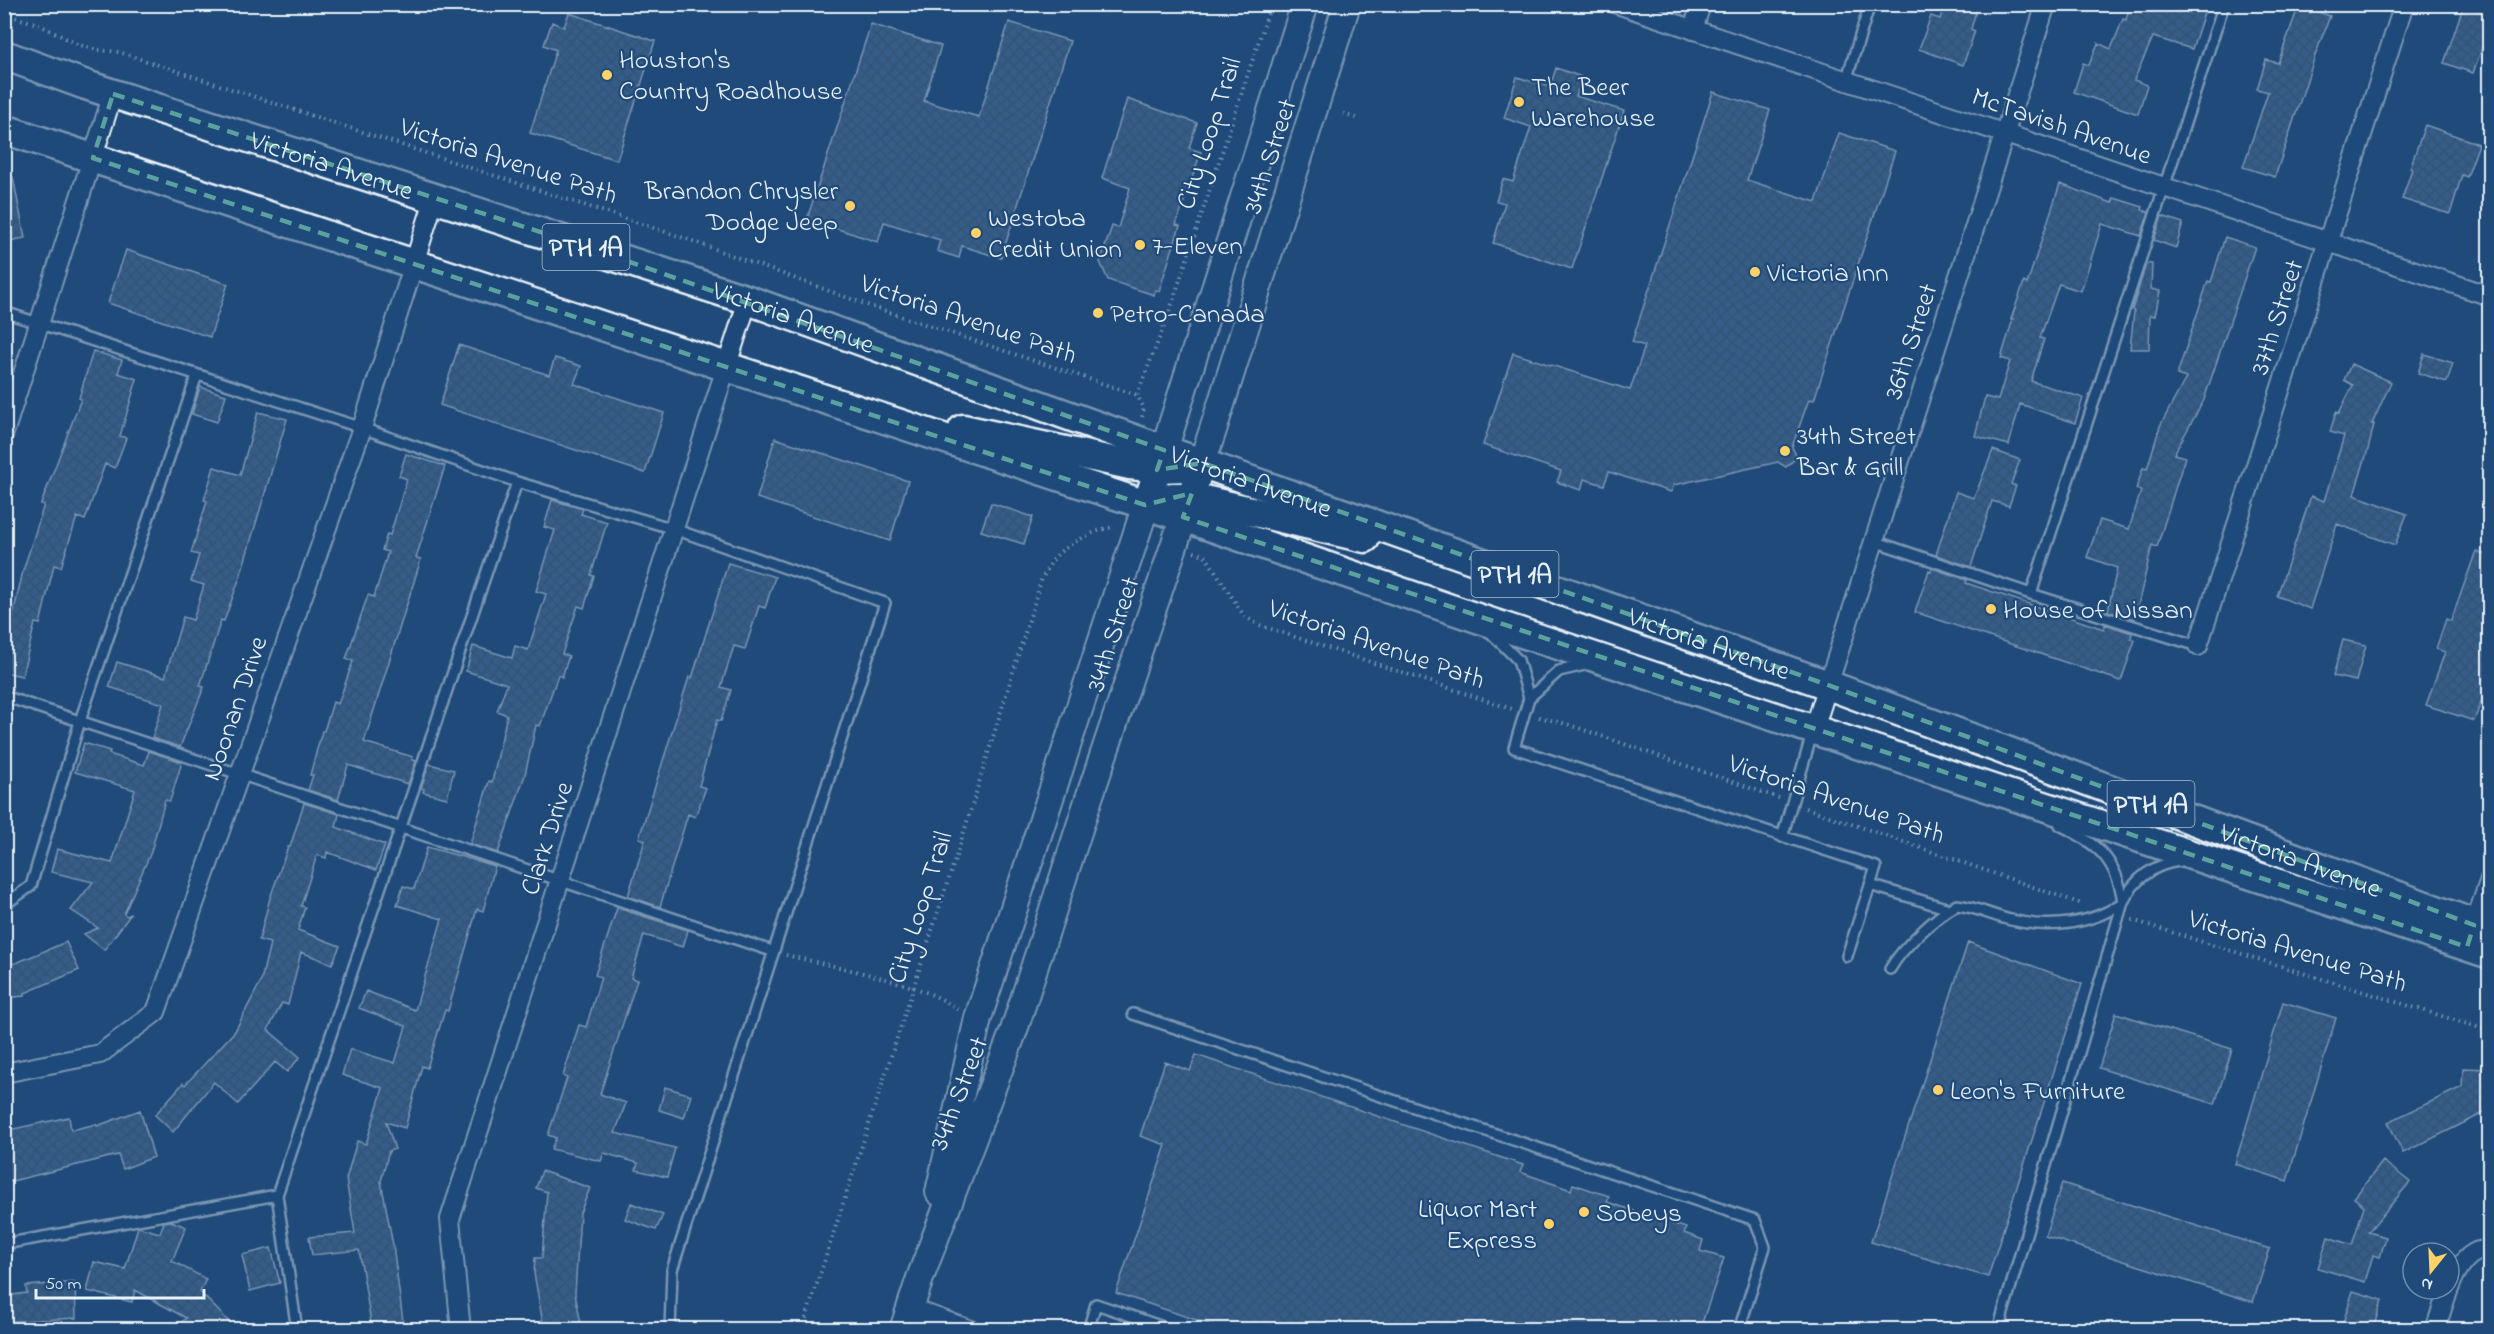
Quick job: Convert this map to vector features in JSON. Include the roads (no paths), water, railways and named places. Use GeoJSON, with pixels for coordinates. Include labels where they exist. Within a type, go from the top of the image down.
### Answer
{"type":"FeatureCollection","features":[{"type":"Feature","properties":{"kind":"main road","name":"Victoria Avenue"},"geometry":{"type":"LineString","coordinates":[[4,56],[113,94],[748,300],[1161,459],[1203,463],[1827,685],[2480,939]]}},
{"type":"Feature","properties":{"kind":"main road","name":"Victoria Avenue"},"geometry":{"type":"LineString","coordinates":[[4,129],[1145,505],[1187,507],[1477,618],[2230,867],[2480,939]]}},
{"type":"Feature","properties":{"kind":"main road"},"geometry":{"type":"LineString","coordinates":[[822,398],[1130,465],[1161,459]]}},
{"type":"Feature","properties":{"kind":"main road"},"geometry":{"type":"LineString","coordinates":[[1187,507],[1502,570]]}},
{"type":"Feature","properties":{"kind":"street","name":"34th Street"},"geometry":{"type":"LineString","coordinates":[[920,1278],[978,1018],[1161,459],[1305,4]]}},
{"type":"Feature","properties":{"kind":"street","name":"34th Street"},"geometry":{"type":"LineString","coordinates":[[906,1319],[1014,1030],[1203,463],[1311,126],[1347,4]]}},
{"type":"Feature","properties":{"kind":"street","name":"McTavish Avenue"},"geometry":{"type":"LineString","coordinates":[[1617,4],[2490,297]]}},
{"type":"Feature","properties":{"kind":"street"},"geometry":{"type":"LineString","coordinates":[[1692,30],[1701,4]]}},
{"type":"Feature","properties":{"kind":"street","name":"36th Street"},"geometry":{"type":"LineString","coordinates":[[1814,729],[2046,4]]}},
{"type":"Feature","properties":{"kind":"street","name":"37th Street"},"geometry":{"type":"LineString","coordinates":[[2198,646],[2404,4]]}},
{"type":"Feature","properties":{"kind":"street"},"geometry":{"type":"LineString","coordinates":[[4,434],[113,94]]}},
{"type":"Feature","properties":{"kind":"street"},"geometry":{"type":"LineString","coordinates":[[1272,114],[1311,126]]}},
{"type":"Feature","properties":{"kind":"street","name":"Noonan Drive"},"geometry":{"type":"LineString","coordinates":[[4,1073],[100,1054],[156,1012],[362,428],[435,197]]}},
{"type":"Feature","properties":{"kind":"street","name":"Clark Drive"},"geometry":{"type":"LineString","coordinates":[[461,1329],[450,1219],[748,300]]}},
{"type":"Feature","properties":{"kind":"street"},"geometry":{"type":"LineString","coordinates":[[2480,939],[2490,879]]}},
{"type":"Feature","properties":{"kind":"street"},"geometry":{"type":"LineString","coordinates":[[993,970],[1030,982]]}},
{"type":"Feature","properties":{"kind":"street"},"geometry":{"type":"LineString","coordinates":[[2435,1329],[2451,1283],[2462,1262],[2476,1251],[2490,1250]]}},
{"type":"Feature","properties":{"kind":"street"},"geometry":{"type":"LineString","coordinates":[[906,1319],[970,1329]]}},
{"type":"Feature","properties":{"kind":"lane"},"geometry":{"type":"LineString","coordinates":[[1846,81],[1870,4]]}},
{"type":"Feature","properties":{"kind":"lane"},"geometry":{"type":"LineString","coordinates":[[2031,594],[2224,4]]}},
{"type":"Feature","properties":{"kind":"lane"},"geometry":{"type":"LineString","coordinates":[[4,312],[362,428],[517,482],[674,529],[885,603],[672,1270],[670,1329]]}},
{"type":"Feature","properties":{"kind":"lane"},"geometry":{"type":"LineString","coordinates":[[4,905],[32,886],[80,721],[197,375]]}},
{"type":"Feature","properties":{"kind":"lane"},"geometry":{"type":"LineString","coordinates":[[297,1329],[277,1195],[517,482]]}},
{"type":"Feature","properties":{"kind":"lane"},"geometry":{"type":"LineString","coordinates":[[1874,542],[2198,646]]}},
{"type":"Feature","properties":{"kind":"lane"},"geometry":{"type":"LineString","coordinates":[[1477,618],[1518,660],[1528,698]]}},
{"type":"Feature","properties":{"kind":"lane"},"geometry":{"type":"LineString","coordinates":[[1606,661],[1559,671],[1528,698],[1514,748],[1876,867],[1847,956]]}},
{"type":"Feature","properties":{"kind":"lane"},"geometry":{"type":"LineString","coordinates":[[4,696],[772,951]]}},
{"type":"Feature","properties":{"kind":"lane"},"geometry":{"type":"LineString","coordinates":[[1782,837],[1814,729]]}},
{"type":"Feature","properties":{"kind":"lane"},"geometry":{"type":"LineString","coordinates":[[1969,781],[2045,817]]}},
{"type":"Feature","properties":{"kind":"lane"},"geometry":{"type":"LineString","coordinates":[[2054,822],[2101,850],[2112,863],[2121,885],[2123,902]]}},
{"type":"Feature","properties":{"kind":"lane"},"geometry":{"type":"LineString","coordinates":[[1998,1329],[2123,902],[2129,889],[2138,879],[2167,863],[2189,860],[2230,867]]}},
{"type":"Feature","properties":{"kind":"lane"},"geometry":{"type":"LineString","coordinates":[[1870,885],[1948,909]]}},
{"type":"Feature","properties":{"kind":"lane"},"geometry":{"type":"LineString","coordinates":[[1890,969],[1903,951],[1948,909],[1957,905],[2012,921],[2036,924],[2089,920],[2108,913],[2123,902]]}},
{"type":"Feature","properties":{"kind":"lane"},"geometry":{"type":"LineString","coordinates":[[1133,1014],[1755,1220],[1765,1248],[1739,1329]]}},
{"type":"Feature","properties":{"kind":"lane"},"geometry":{"type":"LineString","coordinates":[[4,1244],[277,1195]]}},
{"type":"Feature","properties":{"kind":"lane"},"geometry":{"type":"LineString","coordinates":[[1088,1329],[1096,1304],[1172,1329]]}},
{"type":"Feature","properties":{"kind":"place","name":"Houston's Country Roadhouse"},"geometry":{"type":"Point","coordinates":[607,75]}},
{"type":"Feature","properties":{"kind":"place","name":"The Beer Warehouse"},"geometry":{"type":"Point","coordinates":[1519,102]}},
{"type":"Feature","properties":{"kind":"place","name":"Brandon Chrysler Dodge Jeep"},"geometry":{"type":"Point","coordinates":[850,206]}},
{"type":"Feature","properties":{"kind":"place","name":"Westoba Credit Union"},"geometry":{"type":"Point","coordinates":[976,233]}},
{"type":"Feature","properties":{"kind":"place","name":"7-Eleven"},"geometry":{"type":"Point","coordinates":[1140,245]}},
{"type":"Feature","properties":{"kind":"place","name":"Victoria Inn"},"geometry":{"type":"Point","coordinates":[1755,272]}},
{"type":"Feature","properties":{"kind":"place","name":"Petro-Canada"},"geometry":{"type":"Point","coordinates":[1098,313]}},
{"type":"Feature","properties":{"kind":"place","name":"34th Street Bar & Grill"},"geometry":{"type":"Point","coordinates":[1785,451]}},
{"type":"Feature","properties":{"kind":"place","name":"House of Nissan"},"geometry":{"type":"Point","coordinates":[1991,609]}},
{"type":"Feature","properties":{"kind":"place","name":"Leon's Furniture"},"geometry":{"type":"Point","coordinates":[1938,1090]}},
{"type":"Feature","properties":{"kind":"place","name":"Sobeys"},"geometry":{"type":"Point","coordinates":[1584,1212]}},
{"type":"Feature","properties":{"kind":"place","name":"Liquor Mart Express"},"geometry":{"type":"Point","coordinates":[1549,1224]}}]}
